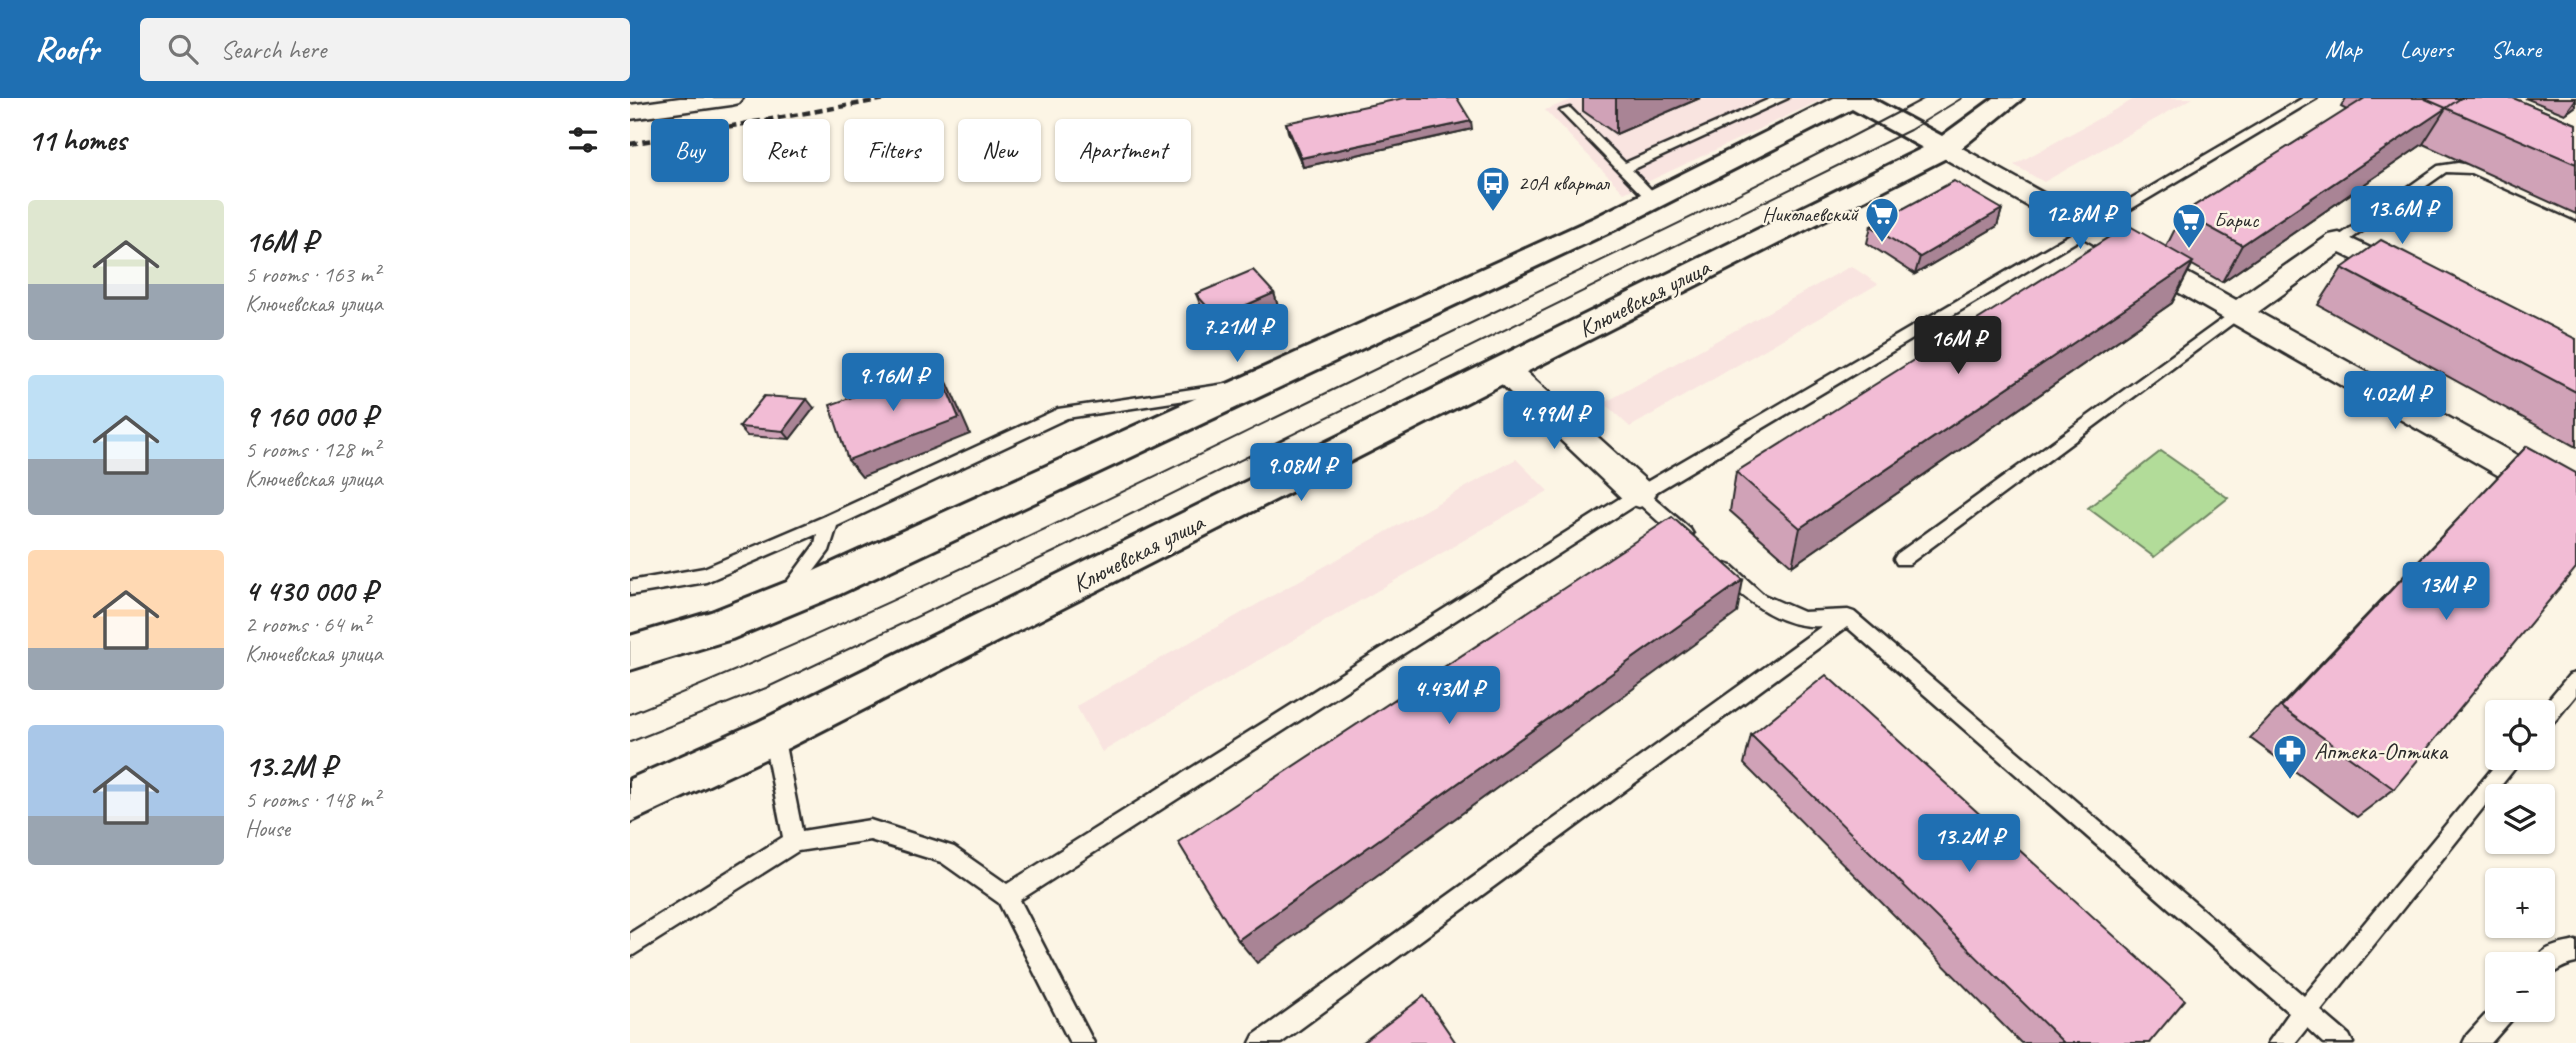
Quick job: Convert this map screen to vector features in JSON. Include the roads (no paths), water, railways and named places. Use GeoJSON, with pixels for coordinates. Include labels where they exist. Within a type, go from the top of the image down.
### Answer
{"type":"FeatureCollection","features":[{"type":"Feature","properties":{"kind":"main road"},"geometry":{"type":"LineString","coordinates":[[630,653],[718,627],[782,601],[1258,384],[1654,199],[1854,98],[1944,148]]}},
{"type":"Feature","properties":{"kind":"main road","name":"Ключевская улица"},"geometry":{"type":"LineString","coordinates":[[630,801],[773,735],[1944,148],[2010,98]]}},
{"type":"Feature","properties":{"kind":"street"},"geometry":{"type":"LineString","coordinates":[[630,112],[731,98]]}},
{"type":"Feature","properties":{"kind":"street"},"geometry":{"type":"LineString","coordinates":[[1944,148],[2576,504]]}},
{"type":"Feature","properties":{"kind":"street"},"geometry":{"type":"LineString","coordinates":[[2239,312],[2339,242],[2422,284]]}},
{"type":"Feature","properties":{"kind":"street"},"geometry":{"type":"LineString","coordinates":[[1504,369],[1639,494]]}},
{"type":"Feature","properties":{"kind":"lane"},"geometry":{"type":"LineString","coordinates":[[1623,169],[1782,98]]}},
{"type":"Feature","properties":{"kind":"lane"},"geometry":{"type":"LineString","coordinates":[[1007,896],[1639,494],[2311,98]]}},
{"type":"Feature","properties":{"kind":"lane"},"geometry":{"type":"LineString","coordinates":[[1566,111],[1654,199]]}},
{"type":"Feature","properties":{"kind":"lane"},"geometry":{"type":"LineString","coordinates":[[2339,242],[2442,169],[2458,167],[2474,170],[2576,216]]}},
{"type":"Feature","properties":{"kind":"lane"},"geometry":{"type":"LineString","coordinates":[[1903,559],[2239,312]]}},
{"type":"Feature","properties":{"kind":"lane"},"geometry":{"type":"LineString","coordinates":[[630,588],[706,575],[829,522],[1064,413],[1258,384]]}},
{"type":"Feature","properties":{"kind":"lane"},"geometry":{"type":"LineString","coordinates":[[1639,494],[1758,600],[1802,620],[1848,617],[2341,1043]]}},
{"type":"Feature","properties":{"kind":"lane"},"geometry":{"type":"LineString","coordinates":[[782,601],[823,546],[829,522]]}},
{"type":"Feature","properties":{"kind":"lane"},"geometry":{"type":"LineString","coordinates":[[1262,1043],[1848,617]]}},
{"type":"Feature","properties":{"kind":"lane"},"geometry":{"type":"LineString","coordinates":[[2555,706],[2576,681]]}},
{"type":"Feature","properties":{"kind":"lane"},"geometry":{"type":"LineString","coordinates":[[773,735],[794,842]]}},
{"type":"Feature","properties":{"kind":"lane"},"geometry":{"type":"LineString","coordinates":[[2280,1043],[2503,770]]}},
{"type":"Feature","properties":{"kind":"lane"},"geometry":{"type":"LineString","coordinates":[[630,946],[794,842],[870,830],[947,854],[1007,896],[1082,1043]]}},
{"type":"Feature","properties":{"kind":"lane"},"geometry":{"type":"LineString","coordinates":[[2555,956],[2576,952]]}},
{"type":"Feature","properties":{"kind":"lane"},"geometry":{"type":"LineString","coordinates":[[2475,1043],[2494,1022]]}},
{"type":"Feature","properties":{"kind":"tram line"},"geometry":{"type":"LineString","coordinates":[[630,714],[811,637],[1078,513],[1709,209],[1925,98]]}},
{"type":"Feature","properties":{"kind":"tram line"},"geometry":{"type":"LineString","coordinates":[[630,742],[766,688],[1054,552],[1910,130],[1962,98]]}},
{"type":"Feature","properties":{"kind":"railway"},"geometry":{"type":"LineString","coordinates":[[630,144],[891,98]]}},
{"type":"Feature","properties":{"kind":"place","name":"20А квартал"},"geometry":{"type":"Point","coordinates":[1493,213]}},
{"type":"Feature","properties":{"kind":"place","name":"Николаевский"},"geometry":{"type":"Point","coordinates":[1882,244]}},
{"type":"Feature","properties":{"kind":"place","name":"Барис"},"geometry":{"type":"Point","coordinates":[2189,250]}},
{"type":"Feature","properties":{"kind":"place","name":"Аптека-Оптика"},"geometry":{"type":"Point","coordinates":[2290,781]}}]}
